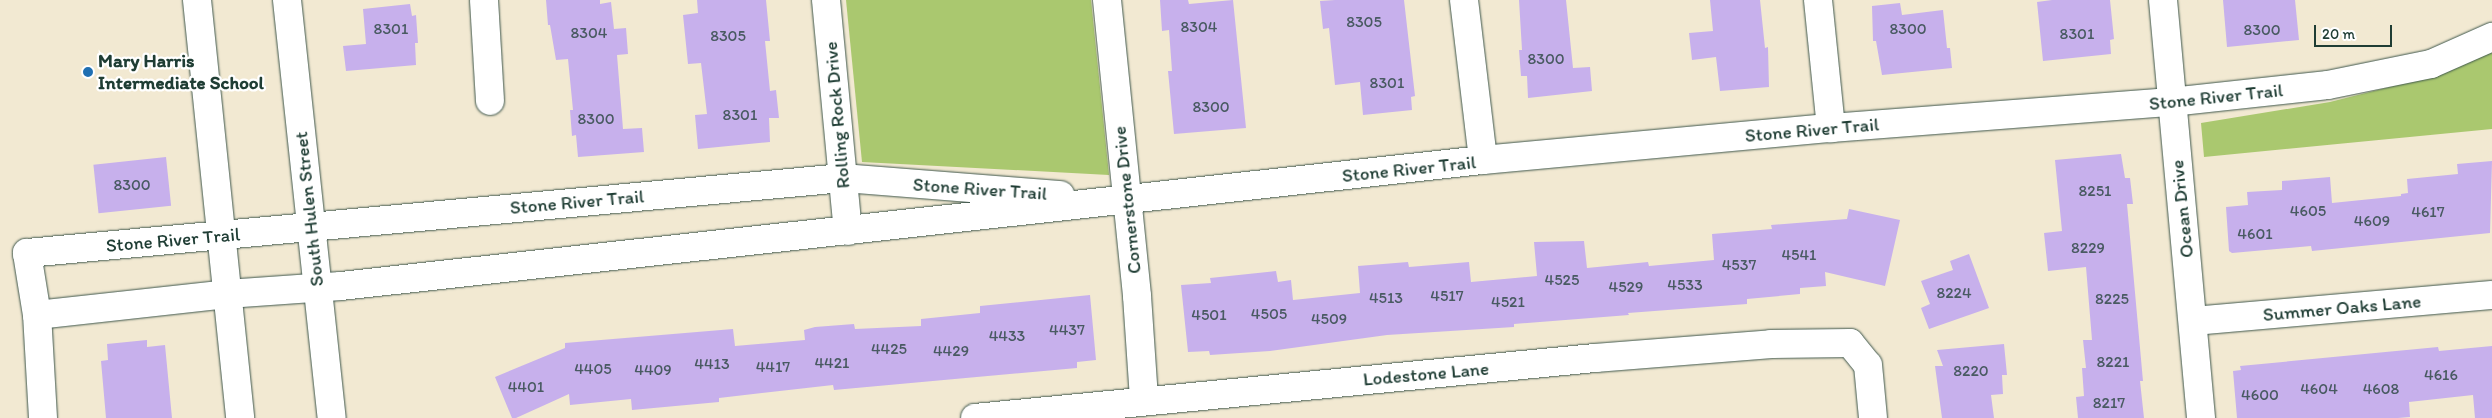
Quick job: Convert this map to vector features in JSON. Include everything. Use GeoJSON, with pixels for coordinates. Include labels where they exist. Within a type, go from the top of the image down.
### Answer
{"type":"FeatureCollection","features":[{"type":"Feature","properties":{"kind":"street"},"geometry":{"type":"LineString","coordinates":[[197,0],[240,418]]}},
{"type":"Feature","properties":{"kind":"street","name":"South Hulen Street"},"geometry":{"type":"LineString","coordinates":[[287,0],[332,418]]}},
{"type":"Feature","properties":{"kind":"street"},"geometry":{"type":"LineString","coordinates":[[484,0],[490,101]]}},
{"type":"Feature","properties":{"kind":"street","name":"Rolling Rock Drive"},"geometry":{"type":"LineString","coordinates":[[826,0],[848,231]]}},
{"type":"Feature","properties":{"kind":"street","name":"Cornerstone Drive"},"geometry":{"type":"LineString","coordinates":[[1107,0],[1137,296],[1144,400]]}},
{"type":"Feature","properties":{"kind":"street"},"geometry":{"type":"LineString","coordinates":[[1464,0],[1483,160]]}},
{"type":"Feature","properties":{"kind":"street"},"geometry":{"type":"LineString","coordinates":[[1818,0],[1831,128]]}},
{"type":"Feature","properties":{"kind":"street","name":"Ocean Drive"},"geometry":{"type":"LineString","coordinates":[[2163,0],[2171,102],[2193,321],[2200,418]]}},
{"type":"Feature","properties":{"kind":"street","name":"Stone River Trail"},"geometry":{"type":"LineString","coordinates":[[1127,200],[843,178],[27,253],[37,315],[227,294],[318,288],[848,231],[1127,200],[1483,160],[1831,128],[2171,102],[2328,85],[2431,64],[2492,37]]}},
{"type":"Feature","properties":{"kind":"street","name":"Summer Oaks Lane"},"geometry":{"type":"LineString","coordinates":[[2193,321],[2492,295]]}},
{"type":"Feature","properties":{"kind":"street"},"geometry":{"type":"LineString","coordinates":[[37,315],[43,418]]}},
{"type":"Feature","properties":{"kind":"street","name":"Lodestone Lane"},"geometry":{"type":"LineString","coordinates":[[975,418],[1585,358],[1771,344],[1850,343],[1868,365],[1873,418]]}},
{"type":"Feature","properties":{"kind":"green space"},"geometry":{"type":"Polygon","coordinates":[[[846,0],[1091,0],[1109,175],[862,162],[846,0]]]}},
{"type":"Feature","properties":{"kind":"green space"},"geometry":{"type":"Polygon","coordinates":[[[2492,52],[2492,129],[2204,157],[2201,123],[2330,102],[2445,73],[2492,52]]]}},
{"type":"Feature","properties":{"kind":"building"},"geometry":{"type":"Polygon","coordinates":[[[546,0],[600,0],[600,4],[611,2],[614,29],[626,28],[628,54],[617,55],[623,129],[642,128],[644,152],[578,157],[576,135],[572,136],[570,110],[573,110],[568,59],[556,60],[550,25],[548,25],[546,0]]]}},
{"type":"Feature","properties":{"kind":"building"},"geometry":{"type":"Polygon","coordinates":[[[697,0],[766,0],[770,41],[765,41],[770,91],[776,90],[779,118],[769,118],[770,142],[698,149],[695,115],[707,114],[701,63],[688,64],[683,15],[698,13],[697,0]]]}},
{"type":"Feature","properties":{"kind":"building"},"geometry":{"type":"Polygon","coordinates":[[[1160,0],[1188,0],[1189,4],[1233,0],[1246,128],[1174,134],[1168,71],[1172,71],[1169,30],[1162,31],[1160,0]]]}},
{"type":"Feature","properties":{"kind":"building"},"geometry":{"type":"Polygon","coordinates":[[[1404,0],[1415,96],[1411,97],[1412,110],[1363,115],[1360,82],[1335,85],[1329,28],[1323,29],[1320,1],[1404,0]]]}},
{"type":"Feature","properties":{"kind":"building"},"geometry":{"type":"Polygon","coordinates":[[[1519,0],[1566,0],[1573,68],[1590,67],[1592,91],[1528,98],[1527,76],[1521,76],[1519,50],[1522,50],[1519,0]]]}},
{"type":"Feature","properties":{"kind":"building"},"geometry":{"type":"Polygon","coordinates":[[[1710,0],[1760,0],[1765,48],[1768,47],[1769,87],[1720,91],[1716,57],[1692,60],[1689,33],[1713,31],[1710,0]]]}},
{"type":"Feature","properties":{"kind":"building"},"geometry":{"type":"Polygon","coordinates":[[[2052,0],[2110,0],[2114,39],[2110,40],[2111,54],[2043,61],[2037,2],[2052,0]]]}},
{"type":"Feature","properties":{"kind":"building"},"geometry":{"type":"Polygon","coordinates":[[[2223,0],[2295,0],[2299,40],[2227,47],[2223,0]]]}},
{"type":"Feature","properties":{"kind":"building"},"geometry":{"type":"Polygon","coordinates":[[[1900,3],[1902,15],[1943,10],[1947,48],[1950,48],[1952,68],[1882,75],[1876,41],[1873,41],[1872,6],[1900,3]]]}},
{"type":"Feature","properties":{"kind":"building"},"geometry":{"type":"Polygon","coordinates":[[[410,4],[412,16],[416,15],[418,43],[415,43],[416,65],[346,71],[343,46],[366,44],[363,9],[410,4]]]}},
{"type":"Feature","properties":{"kind":"building"},"geometry":{"type":"Polygon","coordinates":[[[2121,154],[2125,178],[2130,178],[2133,204],[2127,204],[2143,381],[2140,381],[2144,418],[2078,418],[2076,397],[2084,396],[2082,368],[2086,368],[2083,340],[2092,340],[2086,267],[2048,271],[2044,233],[2062,231],[2055,160],[2121,154]]]}},
{"type":"Feature","properties":{"kind":"building"},"geometry":{"type":"Polygon","coordinates":[[[166,157],[171,206],[99,213],[93,165],[166,157]]]}},
{"type":"Feature","properties":{"kind":"building"},"geometry":{"type":"Polygon","coordinates":[[[2492,161],[2490,233],[2312,251],[2311,246],[2232,253],[2229,251],[2226,207],[2248,205],[2247,192],[2282,190],[2282,181],[2330,177],[2332,203],[2401,196],[2401,194],[2408,193],[2407,179],[2458,174],[2457,164],[2492,161]]]}},
{"type":"Feature","properties":{"kind":"building"},"geometry":{"type":"Polygon","coordinates":[[[1849,209],[1900,220],[1885,286],[1825,272],[1826,286],[1800,288],[1800,294],[1747,299],[1747,304],[1514,324],[1514,327],[1387,335],[1270,351],[1210,355],[1209,351],[1188,352],[1181,285],[1211,283],[1210,278],[1276,271],[1278,282],[1291,280],[1293,300],[1360,293],[1358,266],[1408,262],[1409,267],[1469,262],[1471,282],[1537,276],[1534,242],[1584,241],[1587,268],[1648,262],[1649,266],[1714,260],[1712,234],[1772,229],[1771,225],[1847,219],[1849,209]]]}},
{"type":"Feature","properties":{"kind":"building"},"geometry":{"type":"Polygon","coordinates":[[[1969,254],[1989,308],[1929,329],[1921,308],[1930,304],[1921,281],[1953,270],[1950,261],[1969,254]]]}},
{"type":"Feature","properties":{"kind":"building"},"geometry":{"type":"Polygon","coordinates":[[[1090,295],[1096,360],[1077,362],[1077,368],[834,390],[833,385],[719,398],[719,402],[632,410],[631,399],[570,405],[569,394],[516,418],[512,418],[495,377],[565,348],[565,343],[733,329],[735,346],[805,340],[804,330],[815,327],[854,324],[855,329],[921,326],[921,319],[980,313],[980,306],[1090,295]]]}},
{"type":"Feature","properties":{"kind":"building"},"geometry":{"type":"Polygon","coordinates":[[[147,340],[147,347],[165,345],[172,418],[106,418],[101,361],[108,360],[107,344],[147,340]]]}},
{"type":"Feature","properties":{"kind":"building"},"geometry":{"type":"Polygon","coordinates":[[[2004,344],[2007,375],[2002,375],[2003,394],[1991,395],[1994,418],[1942,418],[1935,366],[1943,366],[1937,350],[2004,344]]]}},
{"type":"Feature","properties":{"kind":"building"},"geometry":{"type":"Polygon","coordinates":[[[2492,346],[2492,418],[2475,418],[2473,395],[2409,402],[2410,417],[2237,418],[2233,371],[2241,370],[2240,366],[2438,347],[2439,351],[2492,346]]]}},
{"type":"Feature","properties":{"kind":"place","name":"Mary Harris Intermediate School"},"geometry":{"type":"Point","coordinates":[88,72]}}]}
